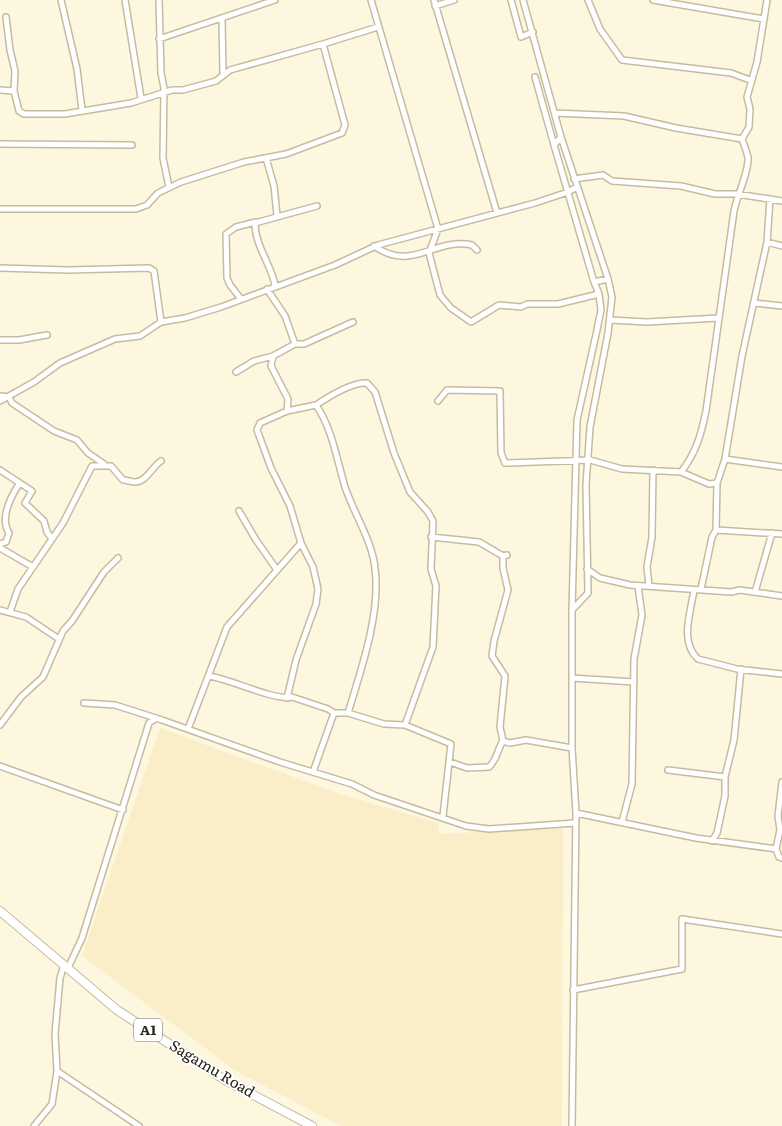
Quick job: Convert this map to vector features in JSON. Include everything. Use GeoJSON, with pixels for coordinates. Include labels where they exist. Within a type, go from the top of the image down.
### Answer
{"type":"FeatureCollection","features":[{"type":"Feature","properties":{"kind":"highway","name":"Sagamu Road"},"geometry":{"type":"LineString","coordinates":[[0,911],[117,1010],[226,1080],[312,1126]]}},
{"type":"Feature","properties":{"kind":"street"},"geometry":{"type":"LineString","coordinates":[[60,0],[76,64],[82,110]]}},
{"type":"Feature","properties":{"kind":"street"},"geometry":{"type":"LineString","coordinates":[[125,0],[141,98]]}},
{"type":"Feature","properties":{"kind":"street"},"geometry":{"type":"LineString","coordinates":[[159,0],[159,39],[163,92],[163,158],[169,187]]}},
{"type":"Feature","properties":{"kind":"street"},"geometry":{"type":"LineString","coordinates":[[159,39],[275,0]]}},
{"type":"Feature","properties":{"kind":"street"},"geometry":{"type":"LineString","coordinates":[[371,0],[438,229],[429,253],[443,302],[469,322],[499,305],[520,307],[527,304],[558,304],[599,294]]}},
{"type":"Feature","properties":{"kind":"street"},"geometry":{"type":"LineString","coordinates":[[454,0],[434,3],[497,213]]}},
{"type":"Feature","properties":{"kind":"street"},"geometry":{"type":"LineString","coordinates":[[511,0],[521,37],[533,32]]}},
{"type":"Feature","properties":{"kind":"street"},"geometry":{"type":"LineString","coordinates":[[524,0],[561,137],[608,279],[612,305],[590,427],[590,460],[586,485],[588,593],[572,610]]}},
{"type":"Feature","properties":{"kind":"street"},"geometry":{"type":"LineString","coordinates":[[588,0],[600,29],[622,60],[731,74],[750,80]]}},
{"type":"Feature","properties":{"kind":"street"},"geometry":{"type":"LineString","coordinates":[[653,0],[764,19]]}},
{"type":"Feature","properties":{"kind":"street"},"geometry":{"type":"LineString","coordinates":[[680,472],[692,457],[702,433],[737,194],[747,171],[748,158],[742,139],[749,127],[750,109],[747,97],[756,62],[767,0]]}},
{"type":"Feature","properties":{"kind":"street"},"geometry":{"type":"LineString","coordinates":[[6,17],[15,71],[14,91],[19,111],[24,114],[65,114],[130,103],[163,92],[216,81],[223,73],[378,27]]}},
{"type":"Feature","properties":{"kind":"street"},"geometry":{"type":"LineString","coordinates":[[222,19],[223,73]]}},
{"type":"Feature","properties":{"kind":"street"},"geometry":{"type":"LineString","coordinates":[[0,209],[136,209],[147,206],[158,193],[169,187],[238,164],[286,154],[342,133],[344,130],[344,118],[323,44]]}},
{"type":"Feature","properties":{"kind":"street"},"geometry":{"type":"LineString","coordinates":[[535,77],[599,294],[600,317],[577,420],[572,610],[572,748],[576,813],[572,1126]]}},
{"type":"Feature","properties":{"kind":"street"},"geometry":{"type":"LineString","coordinates":[[0,90],[14,91]]}},
{"type":"Feature","properties":{"kind":"street"},"geometry":{"type":"LineString","coordinates":[[555,113],[624,116],[676,128],[742,139]]}},
{"type":"Feature","properties":{"kind":"street"},"geometry":{"type":"LineString","coordinates":[[554,145],[561,137]]}},
{"type":"Feature","properties":{"kind":"street"},"geometry":{"type":"LineString","coordinates":[[0,144],[132,145]]}},
{"type":"Feature","properties":{"kind":"street"},"geometry":{"type":"LineString","coordinates":[[266,158],[274,186],[277,215]]}},
{"type":"Feature","properties":{"kind":"street"},"geometry":{"type":"LineString","coordinates":[[574,179],[603,174],[612,181],[681,186],[727,195],[737,194],[782,201]]}},
{"type":"Feature","properties":{"kind":"street"},"geometry":{"type":"LineString","coordinates":[[0,402],[60,363],[115,339],[140,336],[161,322],[185,318],[241,299],[335,265],[374,246],[497,213],[568,192],[577,187]]}},
{"type":"Feature","properties":{"kind":"street"},"geometry":{"type":"LineString","coordinates":[[701,589],[712,537],[716,530],[717,483],[725,459],[742,356],[767,242],[770,199]]}},
{"type":"Feature","properties":{"kind":"street"},"geometry":{"type":"LineString","coordinates":[[241,299],[227,278],[226,234],[236,227],[316,206]]}},
{"type":"Feature","properties":{"kind":"street"},"geometry":{"type":"LineString","coordinates":[[256,222],[259,244],[271,269],[275,286]]}},
{"type":"Feature","properties":{"kind":"street"},"geometry":{"type":"LineString","coordinates":[[767,242],[782,246]]}},
{"type":"Feature","properties":{"kind":"street"},"geometry":{"type":"LineString","coordinates":[[374,246],[380,250],[408,257],[429,253],[439,246],[451,244],[472,244],[477,250]]}},
{"type":"Feature","properties":{"kind":"street"},"geometry":{"type":"LineString","coordinates":[[0,268],[68,270],[149,268],[154,271],[161,322]]}},
{"type":"Feature","properties":{"kind":"street"},"geometry":{"type":"LineString","coordinates":[[594,282],[608,279]]}},
{"type":"Feature","properties":{"kind":"street"},"geometry":{"type":"LineString","coordinates":[[267,289],[282,311],[295,344]]}},
{"type":"Feature","properties":{"kind":"street"},"geometry":{"type":"LineString","coordinates":[[754,303],[782,306]]}},
{"type":"Feature","properties":{"kind":"street"},"geometry":{"type":"LineString","coordinates":[[610,320],[647,322],[718,318]]}},
{"type":"Feature","properties":{"kind":"street"},"geometry":{"type":"LineString","coordinates":[[236,372],[254,361],[273,356],[295,344],[304,344],[353,322]]}},
{"type":"Feature","properties":{"kind":"street"},"geometry":{"type":"LineString","coordinates":[[0,340],[19,340],[47,335]]}},
{"type":"Feature","properties":{"kind":"street"},"geometry":{"type":"LineString","coordinates":[[273,356],[270,366],[288,399],[287,410]]}},
{"type":"Feature","properties":{"kind":"street"},"geometry":{"type":"LineString","coordinates":[[287,698],[296,660],[316,604],[318,589],[313,567],[301,543],[290,506],[271,468],[257,430],[260,422],[287,410],[316,405],[337,392],[361,383],[367,383],[373,388],[388,428],[394,453],[410,492],[428,512],[433,522],[431,569],[436,586],[433,647],[405,725]]}},
{"type":"Feature","properties":{"kind":"street"},"geometry":{"type":"LineString","coordinates":[[438,401],[447,390],[500,391],[501,453],[504,462],[590,460],[622,469],[680,472],[709,484],[717,483]]}},
{"type":"Feature","properties":{"kind":"street"},"geometry":{"type":"LineString","coordinates":[[0,396],[9,397]]}},
{"type":"Feature","properties":{"kind":"street"},"geometry":{"type":"LineString","coordinates":[[9,397],[12,403],[54,431],[77,440],[88,454],[104,465]]}},
{"type":"Feature","properties":{"kind":"street"},"geometry":{"type":"LineString","coordinates":[[316,405],[326,422],[348,494],[376,568],[377,590],[368,642],[348,713]]}},
{"type":"Feature","properties":{"kind":"street"},"geometry":{"type":"LineString","coordinates":[[725,459],[782,467]]}},
{"type":"Feature","properties":{"kind":"street"},"geometry":{"type":"LineString","coordinates":[[10,612],[18,589],[52,539],[92,466],[111,466],[123,480],[137,482],[147,476],[153,466],[160,461]]}},
{"type":"Feature","properties":{"kind":"street"},"geometry":{"type":"LineString","coordinates":[[0,470],[32,491],[25,503],[44,520],[47,532],[52,539]]}},
{"type":"Feature","properties":{"kind":"street"},"geometry":{"type":"LineString","coordinates":[[649,586],[647,567],[652,537],[653,470]]}},
{"type":"Feature","properties":{"kind":"street"},"geometry":{"type":"LineString","coordinates":[[0,544],[6,542],[9,533],[4,526],[4,518],[9,500],[19,484]]}},
{"type":"Feature","properties":{"kind":"street"},"geometry":{"type":"LineString","coordinates":[[239,511],[277,570]]}},
{"type":"Feature","properties":{"kind":"street"},"geometry":{"type":"LineString","coordinates":[[716,530],[782,534]]}},
{"type":"Feature","properties":{"kind":"street"},"geometry":{"type":"LineString","coordinates":[[756,592],[772,533]]}},
{"type":"Feature","properties":{"kind":"street"},"geometry":{"type":"LineString","coordinates":[[431,537],[479,542],[505,555],[503,568],[508,590],[494,640],[492,656],[505,676],[500,727],[503,741],[498,748],[494,762],[489,767],[467,768],[450,762]]}},
{"type":"Feature","properties":{"kind":"street"},"geometry":{"type":"LineString","coordinates":[[188,729],[227,627],[301,543]]}},
{"type":"Feature","properties":{"kind":"street"},"geometry":{"type":"LineString","coordinates":[[0,548],[33,567]]}},
{"type":"Feature","properties":{"kind":"street"},"geometry":{"type":"LineString","coordinates":[[0,725],[21,697],[43,677],[59,639],[104,572],[118,558]]}},
{"type":"Feature","properties":{"kind":"street"},"geometry":{"type":"LineString","coordinates":[[587,569],[600,578],[659,589],[686,588],[732,592],[740,590],[782,596]]}},
{"type":"Feature","properties":{"kind":"street"},"geometry":{"type":"LineString","coordinates":[[622,822],[632,784],[634,659],[642,615],[638,586]]}},
{"type":"Feature","properties":{"kind":"street"},"geometry":{"type":"LineString","coordinates":[[694,590],[688,631],[690,650],[698,659],[741,669],[782,674]]}},
{"type":"Feature","properties":{"kind":"street"},"geometry":{"type":"LineString","coordinates":[[0,610],[26,617],[59,639]]}},
{"type":"Feature","properties":{"kind":"street"},"geometry":{"type":"LineString","coordinates":[[712,841],[724,806],[725,777],[734,740],[741,669]]}},
{"type":"Feature","properties":{"kind":"street"},"geometry":{"type":"LineString","coordinates":[[209,676],[226,678],[248,688],[287,698],[292,697],[328,709],[334,713],[348,713],[384,724],[405,725],[451,744],[442,816]]}},
{"type":"Feature","properties":{"kind":"street"},"geometry":{"type":"LineString","coordinates":[[572,678],[634,682]]}},
{"type":"Feature","properties":{"kind":"street"},"geometry":{"type":"LineString","coordinates":[[84,703],[115,705],[442,816],[466,826],[489,829],[575,823]]}},
{"type":"Feature","properties":{"kind":"street"},"geometry":{"type":"LineString","coordinates":[[313,772],[334,713]]}},
{"type":"Feature","properties":{"kind":"street"},"geometry":{"type":"LineString","coordinates":[[35,1126],[52,1104],[57,1071],[55,1034],[60,978],[82,938],[149,722],[155,719]]}},
{"type":"Feature","properties":{"kind":"street"},"geometry":{"type":"LineString","coordinates":[[503,741],[510,743],[526,740],[572,748]]}},
{"type":"Feature","properties":{"kind":"street"},"geometry":{"type":"LineString","coordinates":[[0,766],[122,810]]}},
{"type":"Feature","properties":{"kind":"street"},"geometry":{"type":"LineString","coordinates":[[668,770],[725,777]]}},
{"type":"Feature","properties":{"kind":"street"},"geometry":{"type":"LineString","coordinates":[[782,782],[778,816],[781,830],[776,849],[779,857],[782,858]]}},
{"type":"Feature","properties":{"kind":"street"},"geometry":{"type":"LineString","coordinates":[[576,813],[712,841],[776,849]]}},
{"type":"Feature","properties":{"kind":"street"},"geometry":{"type":"LineString","coordinates":[[573,990],[682,969],[682,919],[782,934]]}},
{"type":"Feature","properties":{"kind":"street"},"geometry":{"type":"LineString","coordinates":[[57,1071],[139,1126]]}},
{"type":"Feature","properties":{"kind":"shaded area"},"geometry":{"type":"Polygon","coordinates":[[[160,728],[337,793],[438,823],[439,834],[563,828],[562,1126],[341,1126],[236,1071],[82,956],[160,728]]]}}]}
